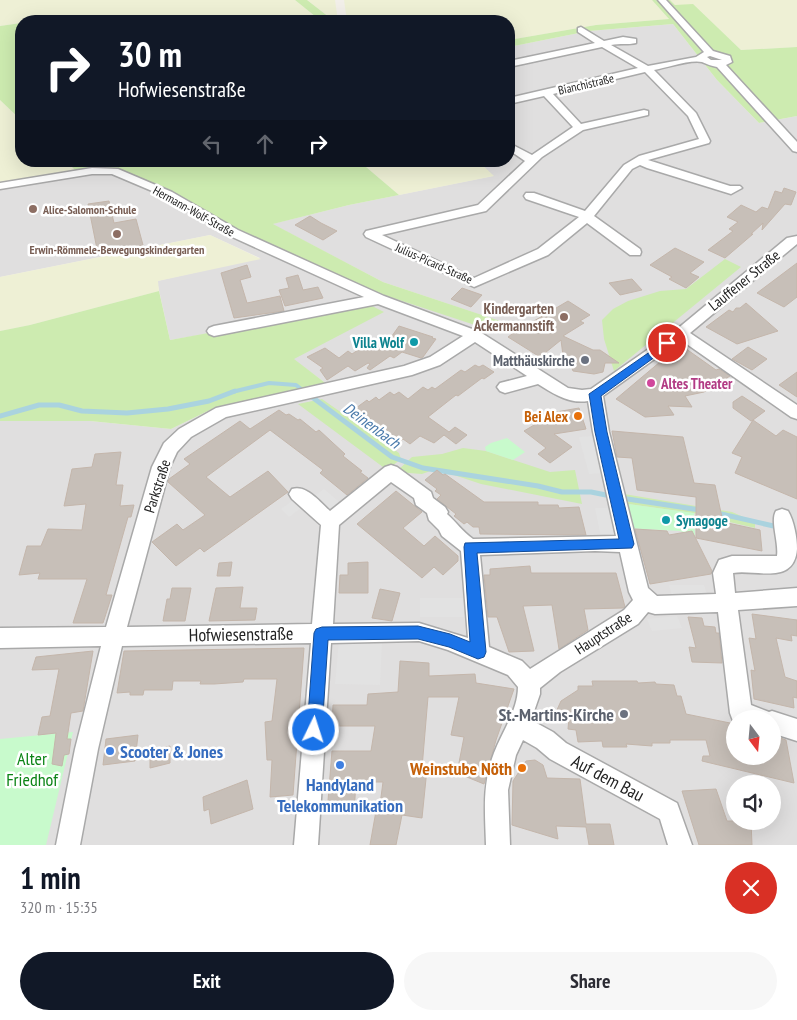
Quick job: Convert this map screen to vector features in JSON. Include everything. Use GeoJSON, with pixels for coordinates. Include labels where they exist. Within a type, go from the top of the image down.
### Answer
{"type":"FeatureCollection","features":[{"type":"Feature","properties":{"kind":"street"},"geometry":{"type":"LineString","coordinates":[[662,0],[710,53]]}},
{"type":"Feature","properties":{"kind":"street"},"geometry":{"type":"LineString","coordinates":[[581,30],[648,70]]}},
{"type":"Feature","properties":{"kind":"street"},"geometry":{"type":"LineString","coordinates":[[515,62],[556,52],[623,40],[633,41]]}},
{"type":"Feature","properties":{"kind":"street"},"geometry":{"type":"LineString","coordinates":[[710,53],[727,58],[727,62],[720,64],[709,63],[701,59],[702,55],[710,53]]}},
{"type":"Feature","properties":{"kind":"street","name":"Bianchistraße"},"geometry":{"type":"LineString","coordinates":[[546,93],[681,61],[701,59]]}},
{"type":"Feature","properties":{"kind":"street"},"geometry":{"type":"LineString","coordinates":[[720,64],[797,149]]}},
{"type":"Feature","properties":{"kind":"street","name":"Julius-Picard-Straße"},"geometry":{"type":"LineString","coordinates":[[532,160],[482,208],[370,234],[474,283],[543,252],[587,217],[628,167],[640,160],[705,141],[692,115],[648,70]]}},
{"type":"Feature","properties":{"kind":"street"},"geometry":{"type":"LineString","coordinates":[[515,100],[546,93]]}},
{"type":"Feature","properties":{"kind":"street","name":"Bianchistraße"},"geometry":{"type":"LineString","coordinates":[[546,93],[579,128]]}},
{"type":"Feature","properties":{"kind":"street"},"geometry":{"type":"LineString","coordinates":[[515,150],[532,160],[579,128],[644,113]]}},
{"type":"Feature","properties":{"kind":"street"},"geometry":{"type":"LineString","coordinates":[[640,160],[651,166],[731,190],[736,188]]}},
{"type":"Feature","properties":{"kind":"street","name":"Hermann-Wolf-Straße"},"geometry":{"type":"LineString","coordinates":[[0,186],[92,171],[114,171],[168,194],[234,233],[379,299],[476,335],[564,393],[582,396],[595,394]]}},
{"type":"Feature","properties":{"kind":"street"},"geometry":{"type":"LineString","coordinates":[[530,196],[587,217],[635,252]]}},
{"type":"Feature","properties":{"kind":"street","name":"Lauffener Straße"},"geometry":{"type":"LineString","coordinates":[[595,394],[681,334],[791,241],[797,240]]}},
{"type":"Feature","properties":{"kind":"street"},"geometry":{"type":"LineString","coordinates":[[214,331],[379,299]]}},
{"type":"Feature","properties":{"kind":"street"},"geometry":{"type":"LineString","coordinates":[[681,334],[797,413]]}},
{"type":"Feature","properties":{"kind":"street","name":"Parkstraße"},"geometry":{"type":"LineString","coordinates":[[68,845],[85,754],[113,635],[161,467],[170,448],[185,433],[222,412],[375,379],[435,361],[476,335]]}},
{"type":"Feature","properties":{"kind":"street"},"geometry":{"type":"LineString","coordinates":[[505,387],[539,378]]}},
{"type":"Feature","properties":{"kind":"street","name":"Hauptstraße"},"geometry":{"type":"LineString","coordinates":[[522,676],[553,665],[631,617],[646,600],[639,592],[617,505],[595,394]]}},
{"type":"Feature","properties":{"kind":"street"},"geometry":{"type":"LineString","coordinates":[[306,845],[330,522],[392,472],[425,497],[422,500],[439,512],[435,515],[450,528],[448,531],[470,547],[627,544]]}},
{"type":"Feature","properties":{"kind":"street"},"geometry":{"type":"LineString","coordinates":[[298,494],[330,522]]}},
{"type":"Feature","properties":{"kind":"street"},"geometry":{"type":"LineString","coordinates":[[750,710],[723,573],[726,566],[732,564],[778,565],[786,560],[788,545],[782,516]]}},
{"type":"Feature","properties":{"kind":"street"},"geometry":{"type":"LineString","coordinates":[[470,547],[478,652]]}},
{"type":"Feature","properties":{"kind":"street"},"geometry":{"type":"LineString","coordinates":[[646,600],[655,605],[797,597]]}},
{"type":"Feature","properties":{"kind":"street","name":"Hofwiesenstraße"},"geometry":{"type":"LineString","coordinates":[[0,638],[418,632],[450,641],[478,652],[522,676]]}},
{"type":"Feature","properties":{"kind":"street"},"geometry":{"type":"LineString","coordinates":[[498,845],[496,790],[505,754],[529,694],[522,676]]}},
{"type":"Feature","properties":{"kind":"street","name":"Auf dem Bau"},"geometry":{"type":"LineString","coordinates":[[518,725],[545,740],[558,751],[669,811],[680,845]]}},
{"type":"Feature","properties":{"kind":"street"},"geometry":{"type":"LineString","coordinates":[[781,725],[797,730]]}},
{"type":"Feature","properties":{"kind":"shaded area"},"geometry":{"type":"Polygon","coordinates":[[[673,24],[717,80],[759,123],[797,116],[797,845],[0,845],[0,421],[90,421],[171,429],[216,407],[327,384],[294,360],[242,328],[170,340],[157,281],[260,258],[210,235],[0,277],[0,184],[101,167],[117,169],[277,248],[499,321],[383,282],[272,224],[349,205],[493,176],[484,167],[515,167],[515,46],[589,31],[673,24]]]}},
{"type":"Feature","properties":{"kind":"shaded area"},"geometry":{"type":"Polygon","coordinates":[[[593,436],[603,473],[589,474],[579,437],[593,436]]]}},
{"type":"Feature","properties":{"kind":"shaded area"},"geometry":{"type":"Polygon","coordinates":[[[324,489],[345,507],[336,515],[315,497],[289,517],[281,509],[306,491],[313,497],[324,489]]]}},
{"type":"Feature","properties":{"kind":"shaded area"},"geometry":{"type":"Polygon","coordinates":[[[595,508],[610,508],[616,537],[601,537],[595,508]]]}},
{"type":"Feature","properties":{"kind":"shaded area"},"geometry":{"type":"Polygon","coordinates":[[[669,585],[704,585],[708,596],[672,596],[669,585]]]}},
{"type":"Feature","properties":{"kind":"shaded area"},"geometry":{"type":"Polygon","coordinates":[[[420,598],[466,598],[467,617],[420,617],[420,598]]]}},
{"type":"Feature","properties":{"kind":"shaded area"},"geometry":{"type":"Polygon","coordinates":[[[677,616],[682,628],[652,631],[647,619],[677,616]]]}},
{"type":"Feature","properties":{"kind":"shaded area"},"geometry":{"type":"Polygon","coordinates":[[[339,641],[382,642],[380,685],[335,684],[339,641]]]}},
{"type":"Feature","properties":{"kind":"green space"},"geometry":{"type":"Polygon","coordinates":[[[0,0],[295,0],[314,15],[15,15],[15,24],[0,26],[0,0]]]}},
{"type":"Feature","properties":{"kind":"green space"},"geometry":{"type":"Polygon","coordinates":[[[295,0],[307,0],[326,15],[314,15],[295,0]]]}},
{"type":"Feature","properties":{"kind":"green space"},"geometry":{"type":"Polygon","coordinates":[[[307,0],[335,0],[337,15],[326,15],[307,0]]]}},
{"type":"Feature","properties":{"kind":"green space"},"geometry":{"type":"Polygon","coordinates":[[[344,0],[652,0],[669,19],[596,25],[515,39],[515,15],[346,15],[344,0]]]}},
{"type":"Feature","properties":{"kind":"green space"},"geometry":{"type":"Polygon","coordinates":[[[652,0],[670,0],[675,5],[693,4],[741,50],[797,47],[797,116],[759,123],[717,80],[673,24],[589,31],[515,46],[515,39],[596,25],[669,19],[652,0]]]}},
{"type":"Feature","properties":{"kind":"green space"},"geometry":{"type":"Polygon","coordinates":[[[670,0],[797,0],[797,47],[741,50],[693,5],[675,5],[670,0]]]}},
{"type":"Feature","properties":{"kind":"green space"},"geometry":{"type":"Polygon","coordinates":[[[15,24],[15,114],[0,100],[0,26],[15,24]]]}},
{"type":"Feature","properties":{"kind":"green space"},"geometry":{"type":"Polygon","coordinates":[[[0,100],[15,114],[15,167],[72,167],[76,171],[0,184],[0,100]]]}},
{"type":"Feature","properties":{"kind":"green space"},"geometry":{"type":"Polygon","coordinates":[[[72,167],[101,167],[76,171],[72,167]]]}},
{"type":"Feature","properties":{"kind":"green space"},"geometry":{"type":"Polygon","coordinates":[[[101,167],[366,167],[399,195],[273,224],[383,282],[500,321],[484,328],[384,295],[238,232],[117,169],[101,167]]]}},
{"type":"Feature","properties":{"kind":"green space"},"geometry":{"type":"Polygon","coordinates":[[[366,167],[484,167],[494,176],[399,195],[366,167]]]}},
{"type":"Feature","properties":{"kind":"green space"},"geometry":{"type":"Polygon","coordinates":[[[210,235],[261,259],[158,281],[159,291],[30,325],[0,331],[0,277],[210,235]]]}},
{"type":"Feature","properties":{"kind":"green space"},"geometry":{"type":"Polygon","coordinates":[[[725,259],[741,267],[614,371],[604,339],[602,320],[613,309],[628,301],[660,291],[686,289],[725,259]]]}},
{"type":"Feature","properties":{"kind":"green space"},"geometry":{"type":"Polygon","coordinates":[[[159,291],[170,340],[368,304],[384,312],[294,359],[328,385],[216,407],[171,429],[90,421],[0,421],[0,331],[30,325],[159,291]]]}},
{"type":"Feature","properties":{"kind":"green space"},"geometry":{"type":"Polygon","coordinates":[[[322,399],[399,453],[401,459],[387,470],[298,404],[322,399]]]}},
{"type":"Feature","properties":{"kind":"green space"},"geometry":{"type":"Polygon","coordinates":[[[507,438],[525,452],[513,460],[486,451],[485,447],[491,443],[507,438]]]}},
{"type":"Feature","properties":{"kind":"green space"},"geometry":{"type":"Polygon","coordinates":[[[463,448],[486,451],[550,472],[575,470],[582,504],[481,484],[436,469],[422,474],[396,472],[412,457],[442,454],[463,448]]]}},
{"type":"Feature","properties":{"kind":"green space"},"geometry":{"type":"Polygon","coordinates":[[[618,493],[732,512],[755,522],[755,528],[721,520],[721,517],[621,503],[618,493]]]}},
{"type":"Feature","properties":{"kind":"green space"},"geometry":{"type":"Polygon","coordinates":[[[621,503],[694,513],[695,538],[680,531],[626,528],[621,503]]]}},
{"type":"Feature","properties":{"kind":"green space","name":"Alter Friedhof"},"geometry":{"type":"Polygon","coordinates":[[[73,732],[46,845],[0,845],[0,739],[73,732]]]}},
{"type":"Feature","properties":{"kind":"building"},"geometry":{"type":"Polygon","coordinates":[[[784,188],[796,192],[791,205],[785,204],[762,230],[763,223],[725,258],[708,250],[733,231],[729,229],[738,222],[727,217],[741,205],[756,212],[762,207],[768,209],[775,191],[782,193],[784,188]]]}},
{"type":"Feature","properties":{"kind":"building","name":"Erwin-Römmele-Bewegungskindergarten"},"geometry":{"type":"Polygon","coordinates":[[[109,201],[114,223],[136,219],[143,245],[98,254],[88,204],[109,201]]]}},
{"type":"Feature","properties":{"kind":"building"},"geometry":{"type":"Polygon","coordinates":[[[310,216],[337,231],[323,240],[295,225],[310,216]]]}},
{"type":"Feature","properties":{"kind":"building"},"geometry":{"type":"Polygon","coordinates":[[[675,248],[704,262],[690,273],[699,277],[686,288],[669,279],[672,277],[650,265],[675,248]]]}},
{"type":"Feature","properties":{"kind":"building"},"geometry":{"type":"Polygon","coordinates":[[[797,263],[797,297],[784,307],[757,293],[797,263]]]}},
{"type":"Feature","properties":{"kind":"building"},"geometry":{"type":"Polygon","coordinates":[[[247,265],[251,277],[240,280],[247,303],[280,296],[284,311],[234,318],[221,273],[247,265]]]}},
{"type":"Feature","properties":{"kind":"building"},"geometry":{"type":"Polygon","coordinates":[[[298,275],[303,290],[318,287],[323,298],[285,306],[279,290],[289,288],[286,278],[298,275]]]}},
{"type":"Feature","properties":{"kind":"building"},"geometry":{"type":"Polygon","coordinates":[[[632,279],[642,290],[620,295],[609,283],[632,279]]]}},
{"type":"Feature","properties":{"kind":"building"},"geometry":{"type":"Polygon","coordinates":[[[462,288],[482,295],[471,307],[451,299],[462,288]]]}},
{"type":"Feature","properties":{"kind":"building"},"geometry":{"type":"Polygon","coordinates":[[[568,301],[590,315],[580,321],[584,323],[563,336],[593,350],[600,350],[619,363],[605,363],[603,372],[594,374],[573,371],[570,363],[564,363],[561,340],[540,357],[508,337],[520,328],[568,301]]]}},
{"type":"Feature","properties":{"kind":"building"},"geometry":{"type":"Polygon","coordinates":[[[746,303],[778,331],[737,344],[706,327],[729,310],[733,312],[736,308],[740,308],[746,303]]]}},
{"type":"Feature","properties":{"kind":"building"},"geometry":{"type":"Polygon","coordinates":[[[399,326],[436,339],[421,358],[402,352],[394,358],[390,356],[370,370],[367,368],[370,364],[368,363],[355,371],[348,366],[327,380],[320,370],[323,368],[307,357],[325,348],[339,358],[348,351],[352,354],[364,346],[369,349],[382,340],[387,343],[399,326]]]}},
{"type":"Feature","properties":{"kind":"building"},"geometry":{"type":"Polygon","coordinates":[[[682,346],[716,370],[719,369],[730,376],[704,392],[685,396],[692,407],[668,406],[674,415],[645,417],[616,399],[673,351],[682,346]]]}},
{"type":"Feature","properties":{"kind":"building"},"geometry":{"type":"Polygon","coordinates":[[[748,347],[767,359],[752,370],[732,359],[748,347]]]}},
{"type":"Feature","properties":{"kind":"building"},"geometry":{"type":"Polygon","coordinates":[[[475,365],[479,367],[483,365],[494,372],[484,379],[482,378],[458,396],[456,395],[428,417],[449,432],[455,427],[467,435],[456,444],[444,435],[434,443],[420,436],[410,444],[403,439],[401,441],[356,408],[367,400],[369,402],[376,397],[379,400],[390,392],[394,395],[399,392],[408,399],[423,387],[428,390],[432,387],[435,389],[461,370],[465,372],[475,365]]]}},
{"type":"Feature","properties":{"kind":"building"},"geometry":{"type":"Polygon","coordinates":[[[797,372],[797,397],[779,385],[797,372]]]}},
{"type":"Feature","properties":{"kind":"building"},"geometry":{"type":"Polygon","coordinates":[[[742,396],[765,411],[751,421],[733,408],[733,402],[742,396]]]}},
{"type":"Feature","properties":{"kind":"building"},"geometry":{"type":"Polygon","coordinates":[[[579,408],[586,429],[554,434],[572,447],[550,463],[538,454],[546,448],[524,431],[556,412],[579,408]]]}},
{"type":"Feature","properties":{"kind":"building"},"geometry":{"type":"Polygon","coordinates":[[[279,410],[286,415],[289,414],[298,420],[300,419],[316,432],[319,430],[345,454],[343,456],[368,478],[347,495],[320,473],[323,470],[270,430],[206,477],[230,497],[268,471],[288,492],[204,552],[200,548],[176,566],[152,542],[177,524],[183,530],[205,515],[168,482],[169,479],[190,464],[184,459],[240,421],[250,429],[279,410]]]}},
{"type":"Feature","properties":{"kind":"building"},"geometry":{"type":"Polygon","coordinates":[[[753,420],[776,436],[783,430],[797,437],[797,499],[735,473],[742,457],[732,453],[753,420]]]}},
{"type":"Feature","properties":{"kind":"building"},"geometry":{"type":"Polygon","coordinates":[[[612,431],[683,437],[694,483],[715,485],[723,522],[760,530],[762,551],[696,538],[696,497],[637,490],[632,458],[617,457],[612,431]]]}},
{"type":"Feature","properties":{"kind":"building"},"geometry":{"type":"Polygon","coordinates":[[[121,452],[116,485],[123,485],[120,506],[134,505],[131,517],[128,517],[106,595],[112,595],[103,623],[73,623],[87,579],[38,579],[40,573],[19,575],[27,546],[41,546],[48,529],[82,530],[86,504],[64,506],[72,469],[92,467],[95,454],[121,452]]]}},
{"type":"Feature","properties":{"kind":"building"},"geometry":{"type":"Polygon","coordinates":[[[437,470],[484,502],[538,502],[538,505],[558,505],[559,508],[579,507],[586,535],[480,534],[479,527],[473,527],[467,522],[464,524],[454,516],[456,514],[437,499],[441,495],[435,491],[437,489],[425,480],[437,470]]]}},
{"type":"Feature","properties":{"kind":"building"},"geometry":{"type":"Polygon","coordinates":[[[396,491],[422,512],[403,528],[424,546],[435,536],[458,556],[458,561],[443,575],[434,567],[422,578],[357,524],[396,491]]]}},
{"type":"Feature","properties":{"kind":"building"},"geometry":{"type":"Polygon","coordinates":[[[635,529],[667,531],[669,535],[692,531],[712,571],[711,574],[650,584],[635,529]]]}},
{"type":"Feature","properties":{"kind":"building"},"geometry":{"type":"Polygon","coordinates":[[[232,562],[230,576],[217,576],[219,563],[232,562]]]}},
{"type":"Feature","properties":{"kind":"building"},"geometry":{"type":"Polygon","coordinates":[[[368,562],[368,593],[339,593],[340,575],[348,575],[348,563],[368,562]]]}},
{"type":"Feature","properties":{"kind":"building"},"geometry":{"type":"Polygon","coordinates":[[[530,566],[531,573],[616,573],[625,607],[584,609],[588,630],[559,649],[552,605],[523,606],[534,651],[509,652],[497,617],[488,617],[484,575],[490,575],[490,569],[530,566]]]}},
{"type":"Feature","properties":{"kind":"building"},"geometry":{"type":"Polygon","coordinates":[[[243,587],[240,608],[257,608],[255,620],[209,621],[216,588],[243,587]]]}},
{"type":"Feature","properties":{"kind":"building"},"geometry":{"type":"Polygon","coordinates":[[[172,588],[191,588],[185,621],[163,621],[167,599],[170,599],[172,588]]]}},
{"type":"Feature","properties":{"kind":"building"},"geometry":{"type":"Polygon","coordinates":[[[380,589],[400,593],[392,621],[372,618],[380,589]]]}},
{"type":"Feature","properties":{"kind":"building"},"geometry":{"type":"Polygon","coordinates":[[[752,614],[797,620],[797,636],[791,635],[792,641],[776,638],[785,677],[797,681],[797,698],[793,697],[794,708],[754,699],[751,670],[755,671],[749,638],[756,639],[752,614]]]}},
{"type":"Feature","properties":{"kind":"building"},"geometry":{"type":"Polygon","coordinates":[[[688,617],[702,618],[704,626],[715,627],[716,633],[719,633],[722,663],[692,662],[689,647],[696,648],[688,617]]]}},
{"type":"Feature","properties":{"kind":"building"},"geometry":{"type":"Polygon","coordinates":[[[304,648],[293,795],[270,797],[272,760],[267,760],[265,722],[272,721],[277,679],[244,679],[243,682],[214,684],[200,684],[201,681],[173,681],[172,690],[144,690],[143,695],[130,695],[130,692],[117,693],[124,651],[304,648]]]}},
{"type":"Feature","properties":{"kind":"building"},"geometry":{"type":"Polygon","coordinates":[[[93,651],[83,711],[71,713],[67,739],[71,739],[69,754],[64,755],[62,766],[52,764],[56,733],[38,735],[42,717],[50,716],[59,669],[32,670],[36,657],[93,651]]]}},
{"type":"Feature","properties":{"kind":"building"},"geometry":{"type":"Polygon","coordinates":[[[400,661],[429,663],[429,676],[475,674],[476,683],[514,689],[496,740],[484,784],[457,773],[464,737],[451,735],[459,697],[428,697],[422,768],[427,769],[422,818],[402,815],[396,845],[370,845],[376,811],[379,812],[383,782],[356,782],[354,813],[327,813],[332,751],[371,751],[375,726],[332,726],[333,705],[367,705],[368,694],[398,692],[400,661]]]}},
{"type":"Feature","properties":{"kind":"building","name":"St.-Martins-Kirche"},"geometry":{"type":"Polygon","coordinates":[[[592,681],[637,681],[638,683],[655,682],[656,684],[674,685],[677,696],[681,696],[686,714],[726,722],[726,765],[781,765],[781,738],[786,740],[794,783],[781,780],[781,775],[761,775],[702,761],[703,756],[710,756],[706,740],[670,740],[670,743],[652,743],[652,746],[626,744],[627,747],[603,747],[602,741],[578,742],[576,730],[568,729],[569,718],[560,721],[556,712],[561,701],[578,690],[578,686],[593,686],[592,681]]]}},
{"type":"Feature","properties":{"kind":"building"},"geometry":{"type":"Polygon","coordinates":[[[138,735],[135,761],[103,765],[106,739],[138,735]]]}},
{"type":"Feature","properties":{"kind":"building"},"geometry":{"type":"Polygon","coordinates":[[[170,746],[170,763],[150,768],[150,750],[170,746]]]}},
{"type":"Feature","properties":{"kind":"building"},"geometry":{"type":"Polygon","coordinates":[[[535,760],[543,765],[547,778],[580,779],[586,824],[610,824],[614,845],[589,845],[586,827],[556,826],[558,839],[512,825],[513,781],[526,761],[535,760]]]}},
{"type":"Feature","properties":{"kind":"building"},"geometry":{"type":"Polygon","coordinates":[[[247,780],[253,809],[211,824],[209,809],[204,811],[203,797],[247,780]]]}},
{"type":"Feature","properties":{"kind":"building"},"geometry":{"type":"Polygon","coordinates":[[[716,789],[726,818],[726,830],[751,830],[752,845],[699,845],[682,791],[716,789]]]}},
{"type":"Feature","properties":{"kind":"waterway","name":"Deinenbach"},"geometry":{"type":"LineString","coordinates":[[233,392],[269,383],[296,385],[305,392]]}},
{"type":"Feature","properties":{"kind":"waterway","name":"Deinenbach"},"geometry":{"type":"LineString","coordinates":[[304,391],[392,457],[423,468],[538,486],[562,492],[591,492],[611,496]]}},
{"type":"Feature","properties":{"kind":"waterway","name":"Deinenbach"},"geometry":{"type":"LineString","coordinates":[[0,416],[39,405],[59,405],[82,411],[127,413],[168,409],[209,401],[233,392]]}},
{"type":"Feature","properties":{"kind":"waterway","name":"Deinenbach"},"geometry":{"type":"LineString","coordinates":[[621,498],[700,510]]}},
{"type":"Feature","properties":{"kind":"waterway","name":"Deinenbach"},"geometry":{"type":"LineString","coordinates":[[717,513],[778,527]]}},
{"type":"Feature","properties":{"kind":"place","name":"Alice-Salomon-Schule"},"geometry":{"type":"Point","coordinates":[33,209]}},
{"type":"Feature","properties":{"kind":"place","name":"Erwin-Römmele-Bewegungskindergarten"},"geometry":{"type":"Point","coordinates":[117,234]}},
{"type":"Feature","properties":{"kind":"place","name":"Kindergarten Ackermannstift"},"geometry":{"type":"Point","coordinates":[564,317]}},
{"type":"Feature","properties":{"kind":"place","name":"Villa Wolf"},"geometry":{"type":"Point","coordinates":[414,342]}},
{"type":"Feature","properties":{"kind":"place","name":"Matthäuskirche"},"geometry":{"type":"Point","coordinates":[585,360]}},
{"type":"Feature","properties":{"kind":"place","name":"Altes Theater"},"geometry":{"type":"Point","coordinates":[651,383]}},
{"type":"Feature","properties":{"kind":"place","name":"Bei Alex"},"geometry":{"type":"Point","coordinates":[578,416]}},
{"type":"Feature","properties":{"kind":"place","name":"Synagoge"},"geometry":{"type":"Point","coordinates":[666,520]}},
{"type":"Feature","properties":{"kind":"place","name":"St.-Martins-Kirche"},"geometry":{"type":"Point","coordinates":[624,714]}},
{"type":"Feature","properties":{"kind":"place","name":"Scooter & Jones"},"geometry":{"type":"Point","coordinates":[110,751]}},
{"type":"Feature","properties":{"kind":"place","name":"Handyland Telekommunikation"},"geometry":{"type":"Point","coordinates":[340,765]}},
{"type":"Feature","properties":{"kind":"place","name":"Weinstube Nöth"},"geometry":{"type":"Point","coordinates":[522,768]}},
{"type":"Feature","properties":{"kind":"route"},"geometry":{"type":"LineString","coordinates":[[314,730],[322,633],[418,632],[450,641],[478,652],[470,547],[627,544],[611,479],[595,394],[667,343]]}}]}
